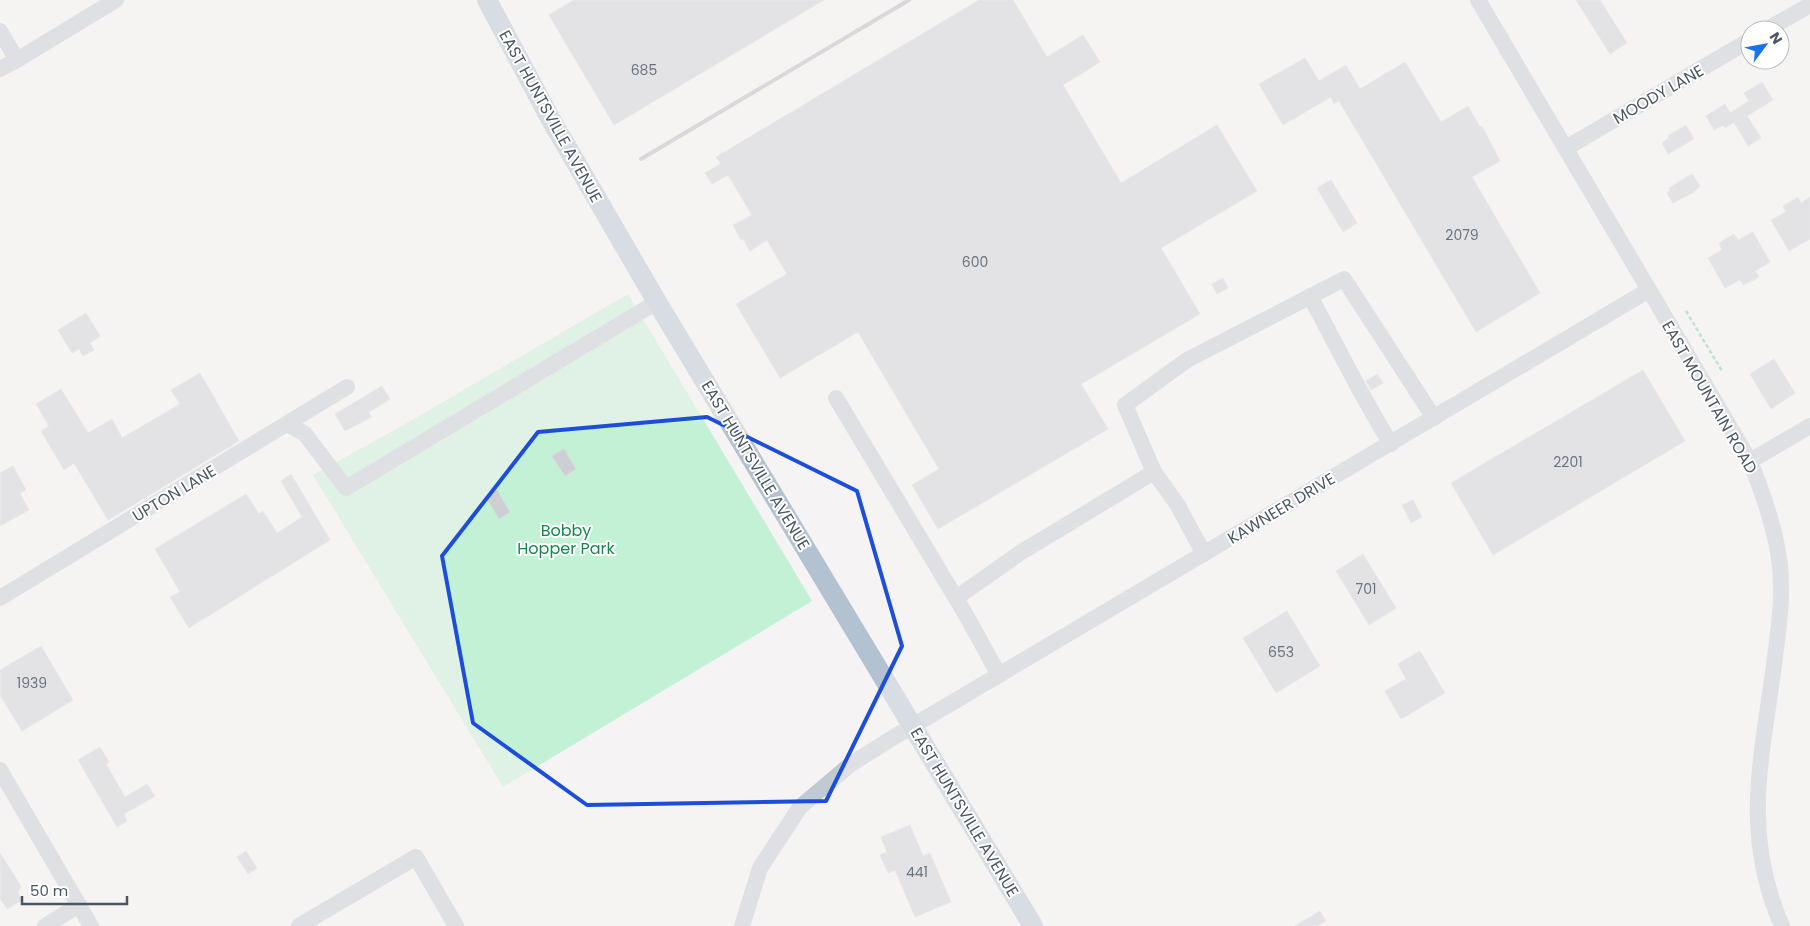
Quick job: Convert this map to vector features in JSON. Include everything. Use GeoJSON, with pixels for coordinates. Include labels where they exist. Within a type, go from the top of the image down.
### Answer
{"type":"FeatureCollection","features":[{"type":"Feature","properties":{"kind":"main road","name":"EAST HUNTSVILLE AVENUE"},"geometry":{"type":"LineString","coordinates":[[487,0],[550,118],[657,302],[1033,926]]}},
{"type":"Feature","properties":{"kind":"street"},"geometry":{"type":"LineString","coordinates":[[0,69],[116,0]]}},
{"type":"Feature","properties":{"kind":"street","name":"EAST MOUNTAIN ROAD"},"geometry":{"type":"LineString","coordinates":[[1478,0],[1750,461],[1763,495],[1780,566],[1780,618],[1758,780],[1756,822],[1763,872],[1782,926]]}},
{"type":"Feature","properties":{"kind":"street"},"geometry":{"type":"LineString","coordinates":[[1783,20],[1810,4]]}},
{"type":"Feature","properties":{"kind":"street"},"geometry":{"type":"LineString","coordinates":[[0,32],[17,60]]}},
{"type":"Feature","properties":{"kind":"street","name":"MOODY LANE"},"geometry":{"type":"LineString","coordinates":[[1566,148],[1740,46]]}},
{"type":"Feature","properties":{"kind":"street"},"geometry":{"type":"LineString","coordinates":[[1204,554],[1177,504],[1154,472],[1125,405],[1187,360],[1344,279],[1434,418]]}},
{"type":"Feature","properties":{"kind":"street","name":"KAWNEER DRIVE"},"geometry":{"type":"LineString","coordinates":[[742,926],[760,868],[800,808],[851,764],[1650,290]]}},
{"type":"Feature","properties":{"kind":"street"},"geometry":{"type":"LineString","coordinates":[[1310,296],[1344,358],[1361,395],[1391,444]]}},
{"type":"Feature","properties":{"kind":"street"},"geometry":{"type":"LineString","coordinates":[[288,424],[305,434],[346,488],[657,302]]}},
{"type":"Feature","properties":{"kind":"street","name":"UPTON LANE"},"geometry":{"type":"LineString","coordinates":[[0,598],[347,387]]}},
{"type":"Feature","properties":{"kind":"street"},"geometry":{"type":"LineString","coordinates":[[836,398],[1000,675]]}},
{"type":"Feature","properties":{"kind":"street"},"geometry":{"type":"LineString","coordinates":[[1750,461],[1810,426]]}},
{"type":"Feature","properties":{"kind":"street"},"geometry":{"type":"LineString","coordinates":[[956,598],[1020,553],[1154,472]]}},
{"type":"Feature","properties":{"kind":"street"},"geometry":{"type":"LineString","coordinates":[[0,770],[91,926]]}},
{"type":"Feature","properties":{"kind":"street"},"geometry":{"type":"LineString","coordinates":[[306,924],[416,857],[456,926]]}},
{"type":"Feature","properties":{"kind":"street"},"geometry":{"type":"LineString","coordinates":[[45,926],[79,906]]}},
{"type":"Feature","properties":{"kind":"path"},"geometry":{"type":"LineString","coordinates":[[1686,311],[1722,371]]}},
{"type":"Feature","properties":{"kind":"highlighted area"},"geometry":{"type":"Polygon","coordinates":[[[707,417],[857,491],[902,646],[826,801],[587,805],[473,723],[442,556],[538,432],[707,417]]]}},
{"type":"Feature","properties":{"kind":"green space","name":"Bobby Hopper Park"},"geometry":{"type":"Polygon","coordinates":[[[628,294],[812,601],[503,787],[313,475],[407,423],[628,294]]]}},
{"type":"Feature","properties":{"kind":"building"},"geometry":{"type":"Polygon","coordinates":[[[574,0],[824,0],[614,125],[549,15],[574,0]]]}},
{"type":"Feature","properties":{"kind":"building"},"geometry":{"type":"Polygon","coordinates":[[[979,0],[1013,0],[1047,57],[1083,35],[1100,62],[1063,85],[1121,183],[1217,125],[1257,191],[1161,248],[1200,314],[1081,384],[1108,429],[938,529],[912,485],[939,469],[858,332],[780,378],[736,304],[787,274],[767,240],[750,251],[743,239],[741,240],[733,225],[752,215],[728,175],[712,184],[705,173],[721,164],[716,157],[979,0]]]}},
{"type":"Feature","properties":{"kind":"building"},"geometry":{"type":"Polygon","coordinates":[[[1576,0],[1600,0],[1627,43],[1610,54],[1576,0]]]}},
{"type":"Feature","properties":{"kind":"building"},"geometry":{"type":"Polygon","coordinates":[[[1305,58],[1319,81],[1346,65],[1360,89],[1405,62],[1441,122],[1468,106],[1480,127],[1482,126],[1500,161],[1472,177],[1540,293],[1476,332],[1339,101],[1334,104],[1331,97],[1283,125],[1259,84],[1305,58]]]}},
{"type":"Feature","properties":{"kind":"building"},"geometry":{"type":"Polygon","coordinates":[[[1762,82],[1773,100],[1747,116],[1761,138],[1748,146],[1734,122],[1725,128],[1723,125],[1714,130],[1706,116],[1725,104],[1730,113],[1749,101],[1744,93],[1762,82]]]}},
{"type":"Feature","properties":{"kind":"building"},"geometry":{"type":"Polygon","coordinates":[[[1686,125],[1694,139],[1668,154],[1662,143],[1669,138],[1668,136],[1686,125]]]}},
{"type":"Feature","properties":{"kind":"building"},"geometry":{"type":"Polygon","coordinates":[[[1692,174],[1700,186],[1694,192],[1673,203],[1667,193],[1670,191],[1669,188],[1692,174]]]}},
{"type":"Feature","properties":{"kind":"building"},"geometry":{"type":"Polygon","coordinates":[[[1331,180],[1357,223],[1343,232],[1317,188],[1331,180]]]}},
{"type":"Feature","properties":{"kind":"building"},"geometry":{"type":"Polygon","coordinates":[[[1798,197],[1801,203],[1810,197],[1810,239],[1789,251],[1771,220],[1786,212],[1783,206],[1798,197]]]}},
{"type":"Feature","properties":{"kind":"building"},"geometry":{"type":"Polygon","coordinates":[[[1753,232],[1770,262],[1755,271],[1759,276],[1756,279],[1743,285],[1740,280],[1725,288],[1708,258],[1722,250],[1719,244],[1734,234],[1738,240],[1753,232]]]}},
{"type":"Feature","properties":{"kind":"building"},"geometry":{"type":"Polygon","coordinates":[[[1223,278],[1228,288],[1217,294],[1212,284],[1223,278]]]}},
{"type":"Feature","properties":{"kind":"building"},"geometry":{"type":"Polygon","coordinates":[[[86,313],[100,336],[90,343],[94,350],[83,356],[79,349],[72,353],[58,330],[86,313]]]}},
{"type":"Feature","properties":{"kind":"building"},"geometry":{"type":"Polygon","coordinates":[[[1774,359],[1795,393],[1771,409],[1750,374],[1774,359]]]}},
{"type":"Feature","properties":{"kind":"building"},"geometry":{"type":"Polygon","coordinates":[[[1643,370],[1685,441],[1493,555],[1451,483],[1643,370]]]}},
{"type":"Feature","properties":{"kind":"building"},"geometry":{"type":"Polygon","coordinates":[[[200,373],[239,441],[108,520],[74,463],[64,470],[41,431],[49,426],[36,404],[61,389],[88,433],[112,419],[122,438],[180,404],[171,390],[200,373]]]}},
{"type":"Feature","properties":{"kind":"building"},"geometry":{"type":"Polygon","coordinates":[[[1377,374],[1383,383],[1371,390],[1366,381],[1377,374]]]}},
{"type":"Feature","properties":{"kind":"building"},"geometry":{"type":"Polygon","coordinates":[[[382,386],[390,399],[369,412],[371,417],[345,431],[335,414],[382,386]]]}},
{"type":"Feature","properties":{"kind":"building"},"geometry":{"type":"Polygon","coordinates":[[[564,449],[576,469],[565,476],[552,456],[564,449]]]}},
{"type":"Feature","properties":{"kind":"building"},"geometry":{"type":"Polygon","coordinates":[[[13,466],[26,490],[20,493],[29,510],[0,526],[0,473],[13,466]]]}},
{"type":"Feature","properties":{"kind":"building"},"geometry":{"type":"Polygon","coordinates":[[[291,474],[330,540],[189,628],[170,597],[180,592],[155,549],[246,494],[259,514],[263,511],[277,533],[302,517],[281,481],[291,474]]]}},
{"type":"Feature","properties":{"kind":"building"},"geometry":{"type":"Polygon","coordinates":[[[497,490],[510,512],[499,519],[486,497],[497,490]]]}},
{"type":"Feature","properties":{"kind":"building"},"geometry":{"type":"Polygon","coordinates":[[[1413,500],[1422,517],[1411,523],[1402,505],[1413,500]]]}},
{"type":"Feature","properties":{"kind":"building"},"geometry":{"type":"Polygon","coordinates":[[[1363,554],[1396,608],[1369,625],[1336,571],[1363,554]]]}},
{"type":"Feature","properties":{"kind":"building"},"geometry":{"type":"Polygon","coordinates":[[[1287,611],[1320,666],[1276,693],[1243,638],[1287,611]]]}},
{"type":"Feature","properties":{"kind":"building"},"geometry":{"type":"Polygon","coordinates":[[[41,646],[73,700],[22,731],[0,695],[0,670],[41,646]]]}},
{"type":"Feature","properties":{"kind":"building"},"geometry":{"type":"Polygon","coordinates":[[[1420,651],[1445,693],[1401,719],[1385,691],[1406,679],[1398,664],[1420,651]]]}},
{"type":"Feature","properties":{"kind":"building"},"geometry":{"type":"Polygon","coordinates":[[[100,747],[109,762],[106,764],[125,797],[147,784],[155,796],[124,814],[127,821],[117,827],[78,760],[100,747]]]}},
{"type":"Feature","properties":{"kind":"building"},"geometry":{"type":"Polygon","coordinates":[[[910,825],[923,856],[930,853],[951,902],[915,917],[895,870],[888,873],[880,855],[887,852],[881,837],[910,825]]]}},
{"type":"Feature","properties":{"kind":"building"},"geometry":{"type":"Polygon","coordinates":[[[246,851],[257,868],[248,874],[237,857],[246,851]]]}},
{"type":"Feature","properties":{"kind":"building"},"geometry":{"type":"Polygon","coordinates":[[[0,853],[21,886],[18,893],[22,900],[7,909],[0,898],[0,853]]]}},
{"type":"Feature","properties":{"kind":"building"},"geometry":{"type":"Polygon","coordinates":[[[1320,911],[1326,921],[1317,926],[1295,926],[1320,911]]]}},
{"type":"Feature","properties":{"kind":"railway"},"geometry":{"type":"LineString","coordinates":[[641,159],[909,0]]}}]}
